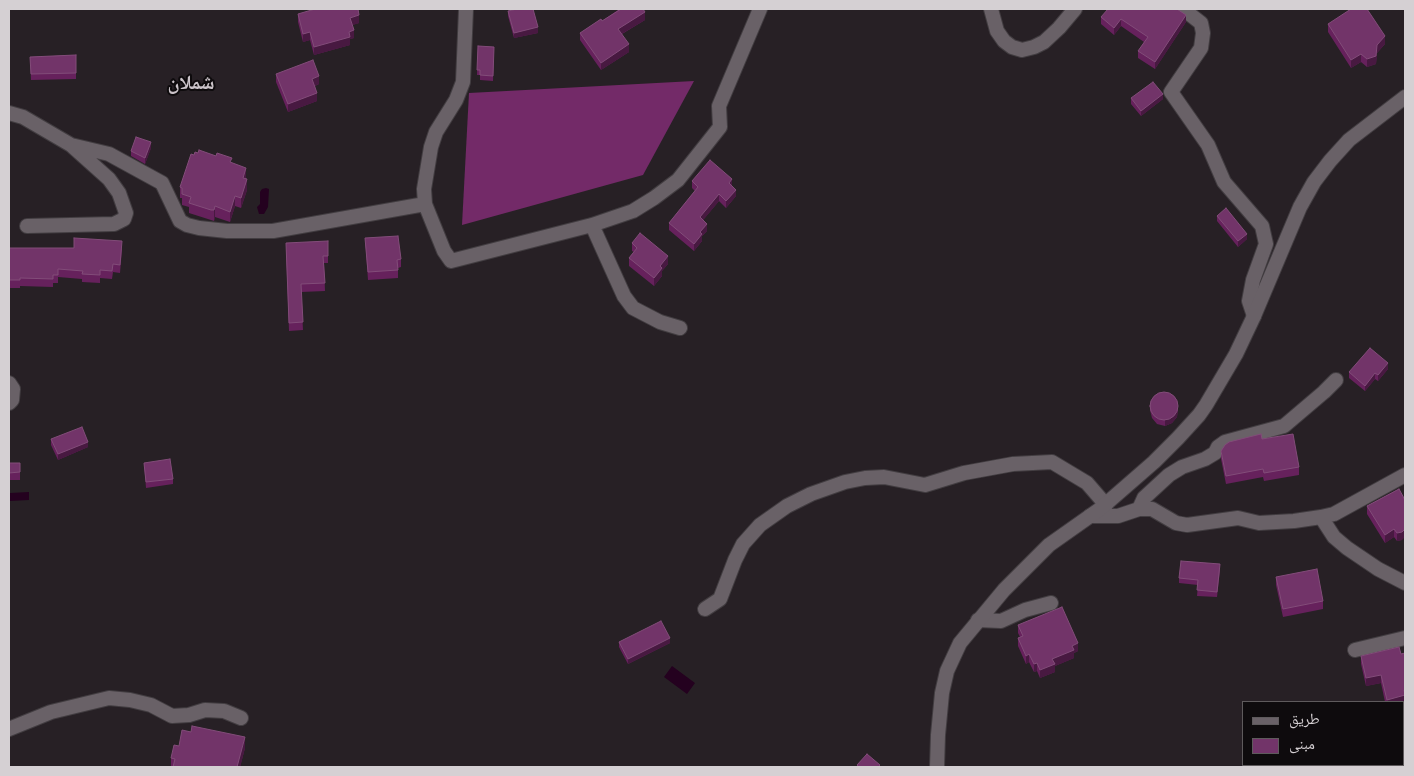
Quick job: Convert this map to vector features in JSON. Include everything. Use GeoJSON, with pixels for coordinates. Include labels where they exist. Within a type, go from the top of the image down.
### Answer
{"type":"FeatureCollection","features":[{"type":"Feature","properties":{"kind":"street"},"geometry":{"type":"LineString","coordinates":[[466,9],[463,82],[456,100],[436,132],[431,147],[424,189],[425,204],[444,251],[451,260],[592,225],[633,211],[678,180],[720,127],[719,106],[760,9]]}},
{"type":"Feature","properties":{"kind":"street"},"geometry":{"type":"LineString","coordinates":[[991,9],[997,31],[1004,41],[1022,50],[1044,42],[1075,9]]}},
{"type":"Feature","properties":{"kind":"street"},"geometry":{"type":"LineString","coordinates":[[1183,9],[1201,23],[1203,33],[1201,48],[1171,92],[1208,145],[1224,182],[1262,226],[1266,244],[1253,280],[1249,301],[1254,316]]}},
{"type":"Feature","properties":{"kind":"street"},"geometry":{"type":"LineString","coordinates":[[937,767],[939,711],[947,671],[960,643],[1004,590],[1049,545],[1106,504],[1160,456],[1198,415],[1229,367],[1254,316],[1300,207],[1314,182],[1349,140],[1405,97]]}},
{"type":"Feature","properties":{"kind":"street"},"geometry":{"type":"LineString","coordinates":[[9,113],[23,117],[71,145],[109,179],[119,193],[126,213],[124,219],[114,224],[27,226]]}},
{"type":"Feature","properties":{"kind":"street"},"geometry":{"type":"LineString","coordinates":[[71,145],[109,154],[162,183],[180,221],[199,228],[227,231],[273,231],[425,204]]}},
{"type":"Feature","properties":{"kind":"street"},"geometry":{"type":"LineString","coordinates":[[592,225],[624,296],[633,308],[660,322],[680,328]]}},
{"type":"Feature","properties":{"kind":"street"},"geometry":{"type":"LineString","coordinates":[[1139,508],[1144,498],[1169,475],[1182,467],[1206,459],[1215,453],[1218,447],[1225,442],[1284,426],[1336,380]]}},
{"type":"Feature","properties":{"kind":"street"},"geometry":{"type":"LineString","coordinates":[[9,383],[13,389],[12,400],[9,404]]}},
{"type":"Feature","properties":{"kind":"street"},"geometry":{"type":"LineString","coordinates":[[705,608],[720,599],[743,544],[760,525],[787,506],[811,494],[845,482],[884,477],[926,485],[972,472],[1013,464],[1052,462],[1087,483],[1106,504]]}},
{"type":"Feature","properties":{"kind":"street"},"geometry":{"type":"LineString","coordinates":[[1090,516],[1118,516],[1139,508],[1152,508],[1176,523],[1187,525],[1238,518],[1259,522],[1321,517],[1334,514],[1405,475]]}},
{"type":"Feature","properties":{"kind":"street"},"geometry":{"type":"LineString","coordinates":[[1321,517],[1334,537],[1347,548],[1378,570],[1405,583]]}},
{"type":"Feature","properties":{"kind":"street"},"geometry":{"type":"LineString","coordinates":[[978,620],[1001,621],[1025,610],[1050,603]]}},
{"type":"Feature","properties":{"kind":"street"},"geometry":{"type":"LineString","coordinates":[[1356,650],[1405,638]]}},
{"type":"Feature","properties":{"kind":"street"},"geometry":{"type":"LineString","coordinates":[[9,730],[51,712],[109,698],[151,705],[172,716],[205,710],[224,710],[241,718]]}},
{"type":"Feature","properties":{"kind":"shaded area"},"geometry":{"type":"Polygon","coordinates":[[[694,81],[643,175],[462,225],[469,93],[694,81]]]}},
{"type":"Feature","properties":{"kind":"shaded area"},"geometry":{"type":"Polygon","coordinates":[[[266,188],[269,189],[268,207],[264,214],[259,214],[257,207],[260,204],[260,192],[266,188]]]}},
{"type":"Feature","properties":{"kind":"shaded area"},"geometry":{"type":"Polygon","coordinates":[[[29,492],[29,500],[10,501],[10,493],[29,492]]]}},
{"type":"Feature","properties":{"kind":"shaded area"},"geometry":{"type":"Polygon","coordinates":[[[672,666],[695,683],[687,694],[664,677],[672,666]]]}},
{"type":"Feature","properties":{"kind":"building"},"geometry":{"type":"Polygon","coordinates":[[[315,9],[358,9],[359,15],[350,18],[354,30],[349,32],[350,37],[314,47],[310,32],[303,34],[298,14],[315,9]]]}},
{"type":"Feature","properties":{"kind":"building"},"geometry":{"type":"Polygon","coordinates":[[[533,9],[538,27],[514,33],[508,11],[533,9]]]}},
{"type":"Feature","properties":{"kind":"building"},"geometry":{"type":"Polygon","coordinates":[[[621,9],[643,9],[645,12],[618,29],[629,44],[601,63],[580,33],[621,9]]]}},
{"type":"Feature","properties":{"kind":"building"},"geometry":{"type":"Polygon","coordinates":[[[1108,9],[1177,9],[1186,15],[1155,62],[1138,51],[1148,37],[1121,19],[1114,28],[1101,17],[1108,9]]]}},
{"type":"Feature","properties":{"kind":"building"},"geometry":{"type":"Polygon","coordinates":[[[1351,9],[1367,9],[1385,36],[1377,45],[1376,56],[1367,59],[1361,54],[1351,60],[1328,24],[1351,9]]]}},
{"type":"Feature","properties":{"kind":"building"},"geometry":{"type":"Polygon","coordinates":[[[478,46],[494,47],[493,76],[480,75],[480,70],[477,70],[478,46]]]}},
{"type":"Feature","properties":{"kind":"building"},"geometry":{"type":"Polygon","coordinates":[[[76,55],[76,73],[31,74],[30,57],[76,55]]]}},
{"type":"Feature","properties":{"kind":"building"},"geometry":{"type":"Polygon","coordinates":[[[313,60],[319,76],[312,79],[317,93],[288,104],[276,74],[313,60]]]}},
{"type":"Feature","properties":{"kind":"building"},"geometry":{"type":"Polygon","coordinates":[[[1153,82],[1163,94],[1141,111],[1131,98],[1153,82]]]}},
{"type":"Feature","properties":{"kind":"building"},"geometry":{"type":"Polygon","coordinates":[[[136,137],[151,142],[145,158],[131,151],[136,137]]]}},
{"type":"Feature","properties":{"kind":"building"},"geometry":{"type":"Polygon","coordinates":[[[199,150],[216,156],[217,153],[232,158],[230,162],[246,168],[243,178],[247,179],[241,198],[235,196],[230,212],[215,206],[214,210],[211,210],[189,203],[191,197],[182,194],[182,188],[180,187],[191,154],[198,153],[199,150]]]}},
{"type":"Feature","properties":{"kind":"building"},"geometry":{"type":"Polygon","coordinates":[[[710,160],[732,179],[729,183],[736,190],[726,201],[719,194],[700,217],[707,224],[700,232],[702,234],[694,244],[669,223],[698,187],[692,181],[710,160]]]}},
{"type":"Feature","properties":{"kind":"building"},"geometry":{"type":"Polygon","coordinates":[[[1226,208],[1247,234],[1238,241],[1217,216],[1226,208]]]}},
{"type":"Feature","properties":{"kind":"building"},"geometry":{"type":"Polygon","coordinates":[[[640,233],[668,256],[654,278],[629,258],[637,248],[632,243],[640,233]]]}},
{"type":"Feature","properties":{"kind":"building"},"geometry":{"type":"Polygon","coordinates":[[[398,236],[401,259],[397,260],[398,270],[368,272],[365,238],[398,236]]]}},
{"type":"Feature","properties":{"kind":"building"},"geometry":{"type":"Polygon","coordinates":[[[74,238],[122,241],[120,265],[113,264],[112,271],[100,270],[100,275],[82,274],[83,271],[58,269],[58,275],[53,275],[53,279],[20,278],[20,280],[9,280],[9,248],[74,248],[74,238]]]}},
{"type":"Feature","properties":{"kind":"building"},"geometry":{"type":"Polygon","coordinates":[[[328,241],[328,256],[323,256],[325,283],[301,284],[303,322],[289,323],[286,243],[328,241]]]}},
{"type":"Feature","properties":{"kind":"building"},"geometry":{"type":"Polygon","coordinates":[[[1370,348],[1388,363],[1378,375],[1375,373],[1365,386],[1349,372],[1370,348]]]}},
{"type":"Feature","properties":{"kind":"building"},"geometry":{"type":"Polygon","coordinates":[[[1164,392],[1174,396],[1178,406],[1174,416],[1164,420],[1154,416],[1150,406],[1154,396],[1164,392]]]}},
{"type":"Feature","properties":{"kind":"building"},"geometry":{"type":"Polygon","coordinates":[[[82,427],[88,442],[58,454],[51,439],[82,427]]]}},
{"type":"Feature","properties":{"kind":"building"},"geometry":{"type":"Polygon","coordinates":[[[1261,434],[1262,439],[1293,434],[1299,467],[1264,473],[1263,469],[1226,476],[1221,451],[1225,445],[1229,442],[1261,434]]]}},
{"type":"Feature","properties":{"kind":"building"},"geometry":{"type":"Polygon","coordinates":[[[170,459],[173,479],[146,482],[144,463],[170,459]]]}},
{"type":"Feature","properties":{"kind":"building"},"geometry":{"type":"Polygon","coordinates":[[[9,463],[20,463],[20,472],[9,473],[9,463]]]}},
{"type":"Feature","properties":{"kind":"building"},"geometry":{"type":"Polygon","coordinates":[[[1399,489],[1405,500],[1405,529],[1397,533],[1394,529],[1385,535],[1367,506],[1399,489]]]}},
{"type":"Feature","properties":{"kind":"building"},"geometry":{"type":"Polygon","coordinates":[[[1181,561],[1220,564],[1217,592],[1197,590],[1198,580],[1179,578],[1181,561]]]}},
{"type":"Feature","properties":{"kind":"building"},"geometry":{"type":"Polygon","coordinates":[[[1317,569],[1323,601],[1283,609],[1276,577],[1317,569]]]}},
{"type":"Feature","properties":{"kind":"building"},"geometry":{"type":"Polygon","coordinates":[[[1062,607],[1078,643],[1072,646],[1074,650],[1052,659],[1055,664],[1040,670],[1037,663],[1034,664],[1029,654],[1026,656],[1018,638],[1023,636],[1018,625],[1062,607]]]}},
{"type":"Feature","properties":{"kind":"building"},"geometry":{"type":"Polygon","coordinates":[[[661,621],[670,638],[628,659],[619,642],[661,621]]]}},
{"type":"Feature","properties":{"kind":"building"},"geometry":{"type":"Polygon","coordinates":[[[1399,647],[1401,654],[1405,653],[1405,695],[1387,700],[1381,675],[1366,678],[1361,656],[1399,647]]]}},
{"type":"Feature","properties":{"kind":"building"},"geometry":{"type":"Polygon","coordinates":[[[192,726],[245,737],[237,767],[173,767],[175,759],[171,758],[174,745],[179,746],[182,730],[191,732],[192,726]]]}},
{"type":"Feature","properties":{"kind":"building"},"geometry":{"type":"Polygon","coordinates":[[[867,754],[880,765],[878,767],[859,767],[857,765],[867,754]]]}},
{"type":"Feature","properties":{"kind":"district","name":"شملان"},"geometry":{"type":"Point","coordinates":[191,83]}}]}
